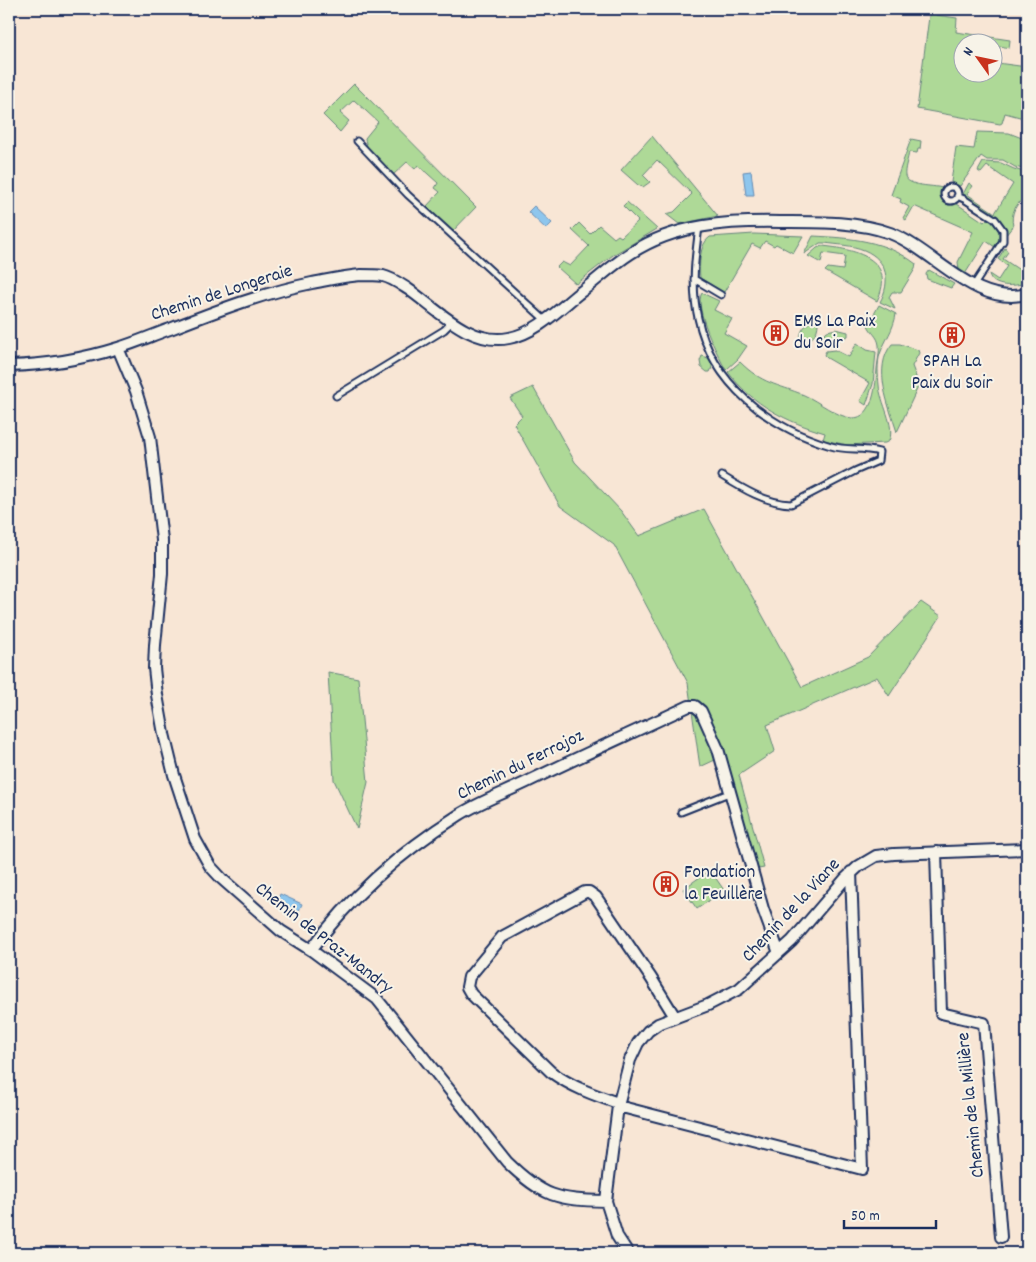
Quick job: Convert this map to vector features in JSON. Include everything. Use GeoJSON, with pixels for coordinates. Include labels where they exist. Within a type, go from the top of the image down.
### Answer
{"type":"FeatureCollection","features":[{"type":"Feature","properties":{"kind":"street","name":"Chemin de Longeraie"},"geometry":{"type":"LineString","coordinates":[[9,366],[70,360],[118,348],[271,292],[328,279],[360,275],[384,276],[400,284],[472,334],[491,340],[509,338],[526,332],[545,320],[631,253],[666,235],[699,227],[748,222],[843,224],[879,230],[904,240],[988,293],[1004,297],[1027,294]]}},
{"type":"Feature","properties":{"kind":"street","name":"Chemin de Praz-Mandry"},"geometry":{"type":"LineString","coordinates":[[118,348],[136,391],[150,437],[162,540],[162,574],[155,644],[156,686],[164,734],[184,810],[195,839],[210,866],[280,931],[362,986],[376,999],[507,1162],[518,1172],[540,1190],[551,1195],[571,1200],[606,1201]]}},
{"type":"Feature","properties":{"kind":"street","name":"Chemin du Ferrajoz"},"geometry":{"type":"LineString","coordinates":[[311,950],[332,922],[368,884],[396,860],[461,814],[689,706],[698,707],[709,728],[718,749],[729,793]]}},
{"type":"Feature","properties":{"kind":"street"},"geometry":{"type":"LineString","coordinates":[[729,793],[763,909],[779,953]]}},
{"type":"Feature","properties":{"kind":"street","name":"Chemin de la Viane"},"geometry":{"type":"LineString","coordinates":[[628,1253],[617,1236],[606,1201],[618,1104],[630,1060],[638,1043],[648,1031],[675,1017],[708,1005],[739,989],[792,941],[851,872],[876,856],[1027,849]]}},
{"type":"Feature","properties":{"kind":"street","name":"Chemin de la Millière"},"geometry":{"type":"LineString","coordinates":[[936,852],[941,1013],[984,1023],[1001,1238]]}},
{"type":"Feature","properties":{"kind":"street"},"geometry":{"type":"LineString","coordinates":[[675,1017],[621,931],[596,897],[589,892],[585,892],[502,937],[469,977],[467,987],[471,994],[551,1072],[578,1088],[618,1104],[862,1169],[851,872]]}},
{"type":"Feature","properties":{"kind":"lane"},"geometry":{"type":"LineString","coordinates":[[357,141],[408,195],[545,320]]}},
{"type":"Feature","properties":{"kind":"lane"},"geometry":{"type":"LineString","coordinates":[[957,196],[994,219],[1003,230],[1004,241],[974,285]]}},
{"type":"Feature","properties":{"kind":"lane"},"geometry":{"type":"LineString","coordinates":[[699,227],[694,264],[694,280],[698,317],[703,337],[712,357],[744,399],[777,425],[804,437],[833,447],[848,449],[866,448],[880,452],[878,461],[854,471],[791,504],[782,504],[766,499],[722,476]]}},
{"type":"Feature","properties":{"kind":"lane"},"geometry":{"type":"LineString","coordinates":[[694,280],[721,295]]}},
{"type":"Feature","properties":{"kind":"lane"},"geometry":{"type":"LineString","coordinates":[[336,396],[444,330],[452,321]]}},
{"type":"Feature","properties":{"kind":"lane"},"geometry":{"type":"LineString","coordinates":[[681,812],[729,793]]}},
{"type":"Feature","properties":{"kind":"green space"},"geometry":{"type":"Polygon","coordinates":[[[930,9],[937,9],[936,15],[957,18],[956,32],[954,32],[954,82],[1004,82],[1004,64],[1027,67],[1027,119],[1005,113],[1000,124],[917,109],[930,9]]]}},
{"type":"Feature","properties":{"kind":"green space"},"geometry":{"type":"Polygon","coordinates":[[[1004,39],[1010,40],[1009,48],[1004,47],[1004,39]]]}},
{"type":"Feature","properties":{"kind":"green space"},"geometry":{"type":"Polygon","coordinates":[[[354,84],[476,207],[452,232],[426,207],[440,192],[435,188],[438,183],[418,165],[415,169],[407,162],[393,175],[368,149],[365,138],[378,122],[354,100],[340,113],[349,121],[340,132],[323,115],[354,84]]]}},
{"type":"Feature","properties":{"kind":"green space"},"geometry":{"type":"Polygon","coordinates":[[[977,132],[1009,133],[1027,140],[1027,170],[1015,167],[1003,160],[987,160],[981,156],[960,186],[951,182],[956,147],[974,149],[977,132]]]}},
{"type":"Feature","properties":{"kind":"green space"},"geometry":{"type":"Polygon","coordinates":[[[652,136],[718,216],[679,224],[666,214],[674,212],[692,194],[657,160],[643,175],[650,182],[643,187],[621,170],[652,136]]]}},
{"type":"Feature","properties":{"kind":"green space"},"geometry":{"type":"Polygon","coordinates":[[[911,139],[921,141],[920,149],[918,149],[917,153],[909,152],[905,173],[907,180],[916,184],[942,188],[940,196],[945,203],[949,205],[957,204],[984,222],[987,219],[997,228],[999,238],[995,247],[986,241],[965,274],[959,270],[958,262],[973,232],[914,206],[906,220],[903,218],[909,207],[900,202],[901,199],[891,195],[911,139]]]}},
{"type":"Feature","properties":{"kind":"green space"},"geometry":{"type":"Polygon","coordinates":[[[983,162],[1001,163],[1027,173],[1027,182],[1024,187],[1027,189],[1027,197],[1015,209],[1012,217],[1013,226],[1006,235],[1002,222],[963,194],[969,183],[973,186],[967,194],[995,213],[1013,184],[987,166],[981,173],[978,171],[983,162]]]}},
{"type":"Feature","properties":{"kind":"green space"},"geometry":{"type":"Polygon","coordinates":[[[627,202],[657,229],[613,255],[576,284],[557,267],[562,262],[570,266],[589,246],[572,230],[579,223],[590,234],[599,225],[614,238],[618,235],[621,237],[638,221],[623,206],[627,202]]]}},
{"type":"Feature","properties":{"kind":"green space"},"geometry":{"type":"Polygon","coordinates":[[[754,234],[803,236],[793,253],[776,244],[774,246],[765,241],[760,248],[752,244],[724,292],[700,278],[700,262],[706,240],[710,237],[754,234]]]}},
{"type":"Feature","properties":{"kind":"green space"},"geometry":{"type":"Polygon","coordinates":[[[813,236],[854,239],[880,245],[916,264],[901,292],[892,292],[889,297],[895,309],[880,302],[886,287],[885,272],[883,266],[872,254],[850,246],[820,243],[804,254],[813,236]]]}},
{"type":"Feature","properties":{"kind":"green space"},"geometry":{"type":"Polygon","coordinates":[[[822,246],[859,253],[877,265],[882,275],[882,286],[877,301],[825,271],[828,268],[843,270],[845,256],[823,253],[821,263],[808,256],[822,246]]]}},
{"type":"Feature","properties":{"kind":"green space"},"geometry":{"type":"Polygon","coordinates":[[[1005,248],[1008,252],[1003,259],[1027,275],[1027,283],[1005,285],[991,279],[989,274],[998,280],[1007,266],[998,259],[1005,248]]]}},
{"type":"Feature","properties":{"kind":"green space"},"geometry":{"type":"Polygon","coordinates":[[[929,270],[954,284],[951,288],[927,279],[926,274],[929,270]]]}},
{"type":"Feature","properties":{"kind":"green space"},"geometry":{"type":"Polygon","coordinates":[[[702,293],[719,301],[714,310],[732,319],[724,333],[747,346],[738,359],[726,370],[704,320],[700,300],[702,293]]]}},
{"type":"Feature","properties":{"kind":"green space"},"geometry":{"type":"Polygon","coordinates":[[[879,305],[896,314],[880,354],[878,365],[880,392],[891,428],[889,441],[885,443],[848,445],[823,440],[825,433],[784,418],[772,411],[748,394],[728,372],[740,362],[755,375],[804,395],[840,415],[852,418],[859,417],[869,407],[874,391],[879,345],[868,325],[879,305]]]}},
{"type":"Feature","properties":{"kind":"green space"},"geometry":{"type":"Polygon","coordinates":[[[812,321],[818,323],[816,333],[809,340],[802,342],[800,338],[802,331],[812,321]]]}},
{"type":"Feature","properties":{"kind":"green space"},"geometry":{"type":"Polygon","coordinates":[[[836,329],[848,332],[848,336],[836,342],[824,339],[823,335],[827,331],[836,329]]]}},
{"type":"Feature","properties":{"kind":"green space"},"geometry":{"type":"Polygon","coordinates":[[[857,343],[867,350],[876,352],[873,384],[866,405],[860,401],[870,383],[824,355],[826,351],[835,350],[849,357],[857,343]]]}},
{"type":"Feature","properties":{"kind":"green space"},"geometry":{"type":"Polygon","coordinates":[[[892,344],[900,344],[918,350],[919,353],[912,366],[919,385],[897,432],[884,387],[883,376],[883,364],[892,344]]]}},
{"type":"Feature","properties":{"kind":"green space"},"geometry":{"type":"Polygon","coordinates":[[[702,356],[711,361],[710,372],[701,367],[700,361],[702,356]]]}},
{"type":"Feature","properties":{"kind":"green space"},"geometry":{"type":"Polygon","coordinates":[[[533,387],[575,462],[621,511],[639,536],[704,509],[802,687],[868,657],[921,602],[941,616],[889,696],[877,677],[767,725],[775,751],[739,775],[764,868],[747,871],[715,760],[700,767],[688,683],[614,545],[560,506],[514,424],[522,416],[510,398],[533,387]]]}},
{"type":"Feature","properties":{"kind":"green space"},"geometry":{"type":"Polygon","coordinates":[[[328,672],[358,678],[368,782],[357,829],[334,780],[328,672]]]}},
{"type":"Feature","properties":{"kind":"green space"},"geometry":{"type":"Polygon","coordinates":[[[710,870],[724,890],[697,909],[683,889],[710,870]]]}},
{"type":"Feature","properties":{"kind":"water"},"geometry":{"type":"Polygon","coordinates":[[[751,171],[754,195],[746,195],[743,172],[751,171]]]}},
{"type":"Feature","properties":{"kind":"water"},"geometry":{"type":"Polygon","coordinates":[[[534,206],[552,223],[546,229],[528,212],[534,206]]]}},
{"type":"Feature","properties":{"kind":"water"},"geometry":{"type":"Polygon","coordinates":[[[280,894],[302,904],[298,913],[276,903],[280,894]]]}},
{"type":"Feature","properties":{"kind":"place","name":"EMS La Paix du Soir"},"geometry":{"type":"Point","coordinates":[776,333]}},
{"type":"Feature","properties":{"kind":"place","name":"SPAH La Paix du Soir"},"geometry":{"type":"Point","coordinates":[952,335]}},
{"type":"Feature","properties":{"kind":"place","name":"Fondation la Feuillère"},"geometry":{"type":"Point","coordinates":[666,884]}}]}
